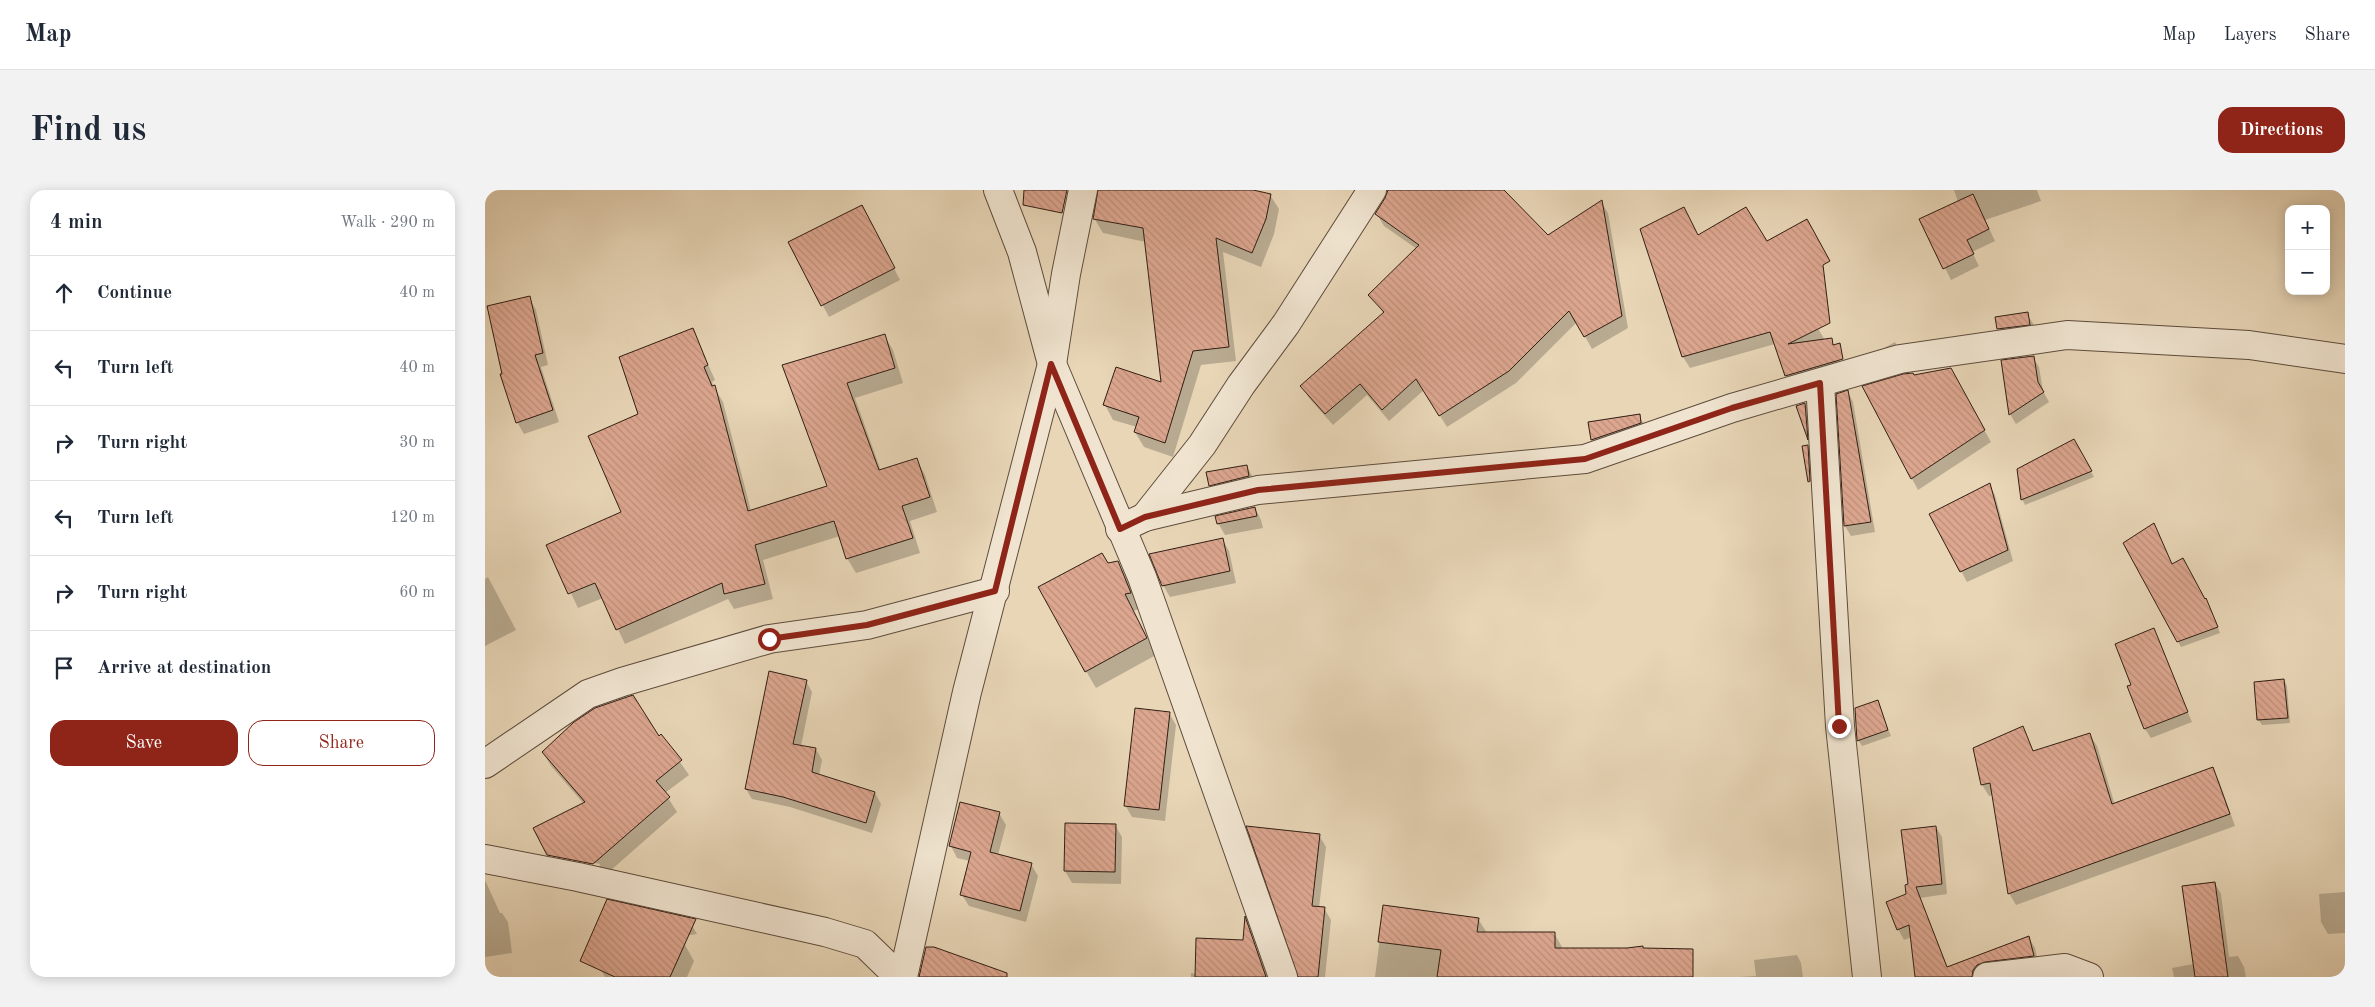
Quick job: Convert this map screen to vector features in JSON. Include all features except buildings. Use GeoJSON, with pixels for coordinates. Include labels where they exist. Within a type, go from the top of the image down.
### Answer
{"type":"FeatureCollection","features":[{"type":"Feature","properties":{"kind":"street"},"geometry":{"type":"LineString","coordinates":[[999,190],[1023,252],[1051,364],[1120,529],[1142,576],[1283,977]]}},
{"type":"Feature","properties":{"kind":"street"},"geometry":{"type":"LineString","coordinates":[[903,977],[967,692],[995,591],[1051,364],[1066,274],[1083,190]]}},
{"type":"Feature","properties":{"kind":"street"},"geometry":{"type":"LineString","coordinates":[[1145,517],[1202,445],[1241,384],[1285,324],[1372,190]]}},
{"type":"Feature","properties":{"kind":"street"},"geometry":{"type":"LineString","coordinates":[[1120,529],[1145,517],[1258,490],[1585,459],[1732,408],[1901,359],[2067,335],[2249,345],[2345,359]]}},
{"type":"Feature","properties":{"kind":"street"},"geometry":{"type":"LineString","coordinates":[[1820,383],[1839,726],[1867,977]]}},
{"type":"Feature","properties":{"kind":"street"},"geometry":{"type":"LineString","coordinates":[[485,764],[589,694],[622,682],[769,639],[867,625],[995,591]]}},
{"type":"Feature","properties":{"kind":"street"},"geometry":{"type":"LineString","coordinates":[[485,860],[579,877],[825,932],[865,944],[899,977]]}},
{"type":"Feature","properties":{"kind":"street"},"geometry":{"type":"LineString","coordinates":[[865,944],[913,928]]}},
{"type":"Feature","properties":{"kind":"street"},"geometry":{"type":"LineString","coordinates":[[1987,977],[2065,968],[2089,977]]}},
{"type":"Feature","properties":{"kind":"route"},"geometry":{"type":"LineString","coordinates":[[769,639],[867,625],[995,591],[1051,364],[1120,529],[1145,517],[1258,490],[1585,459],[1732,408],[1820,383],[1839,726]]}}]}
